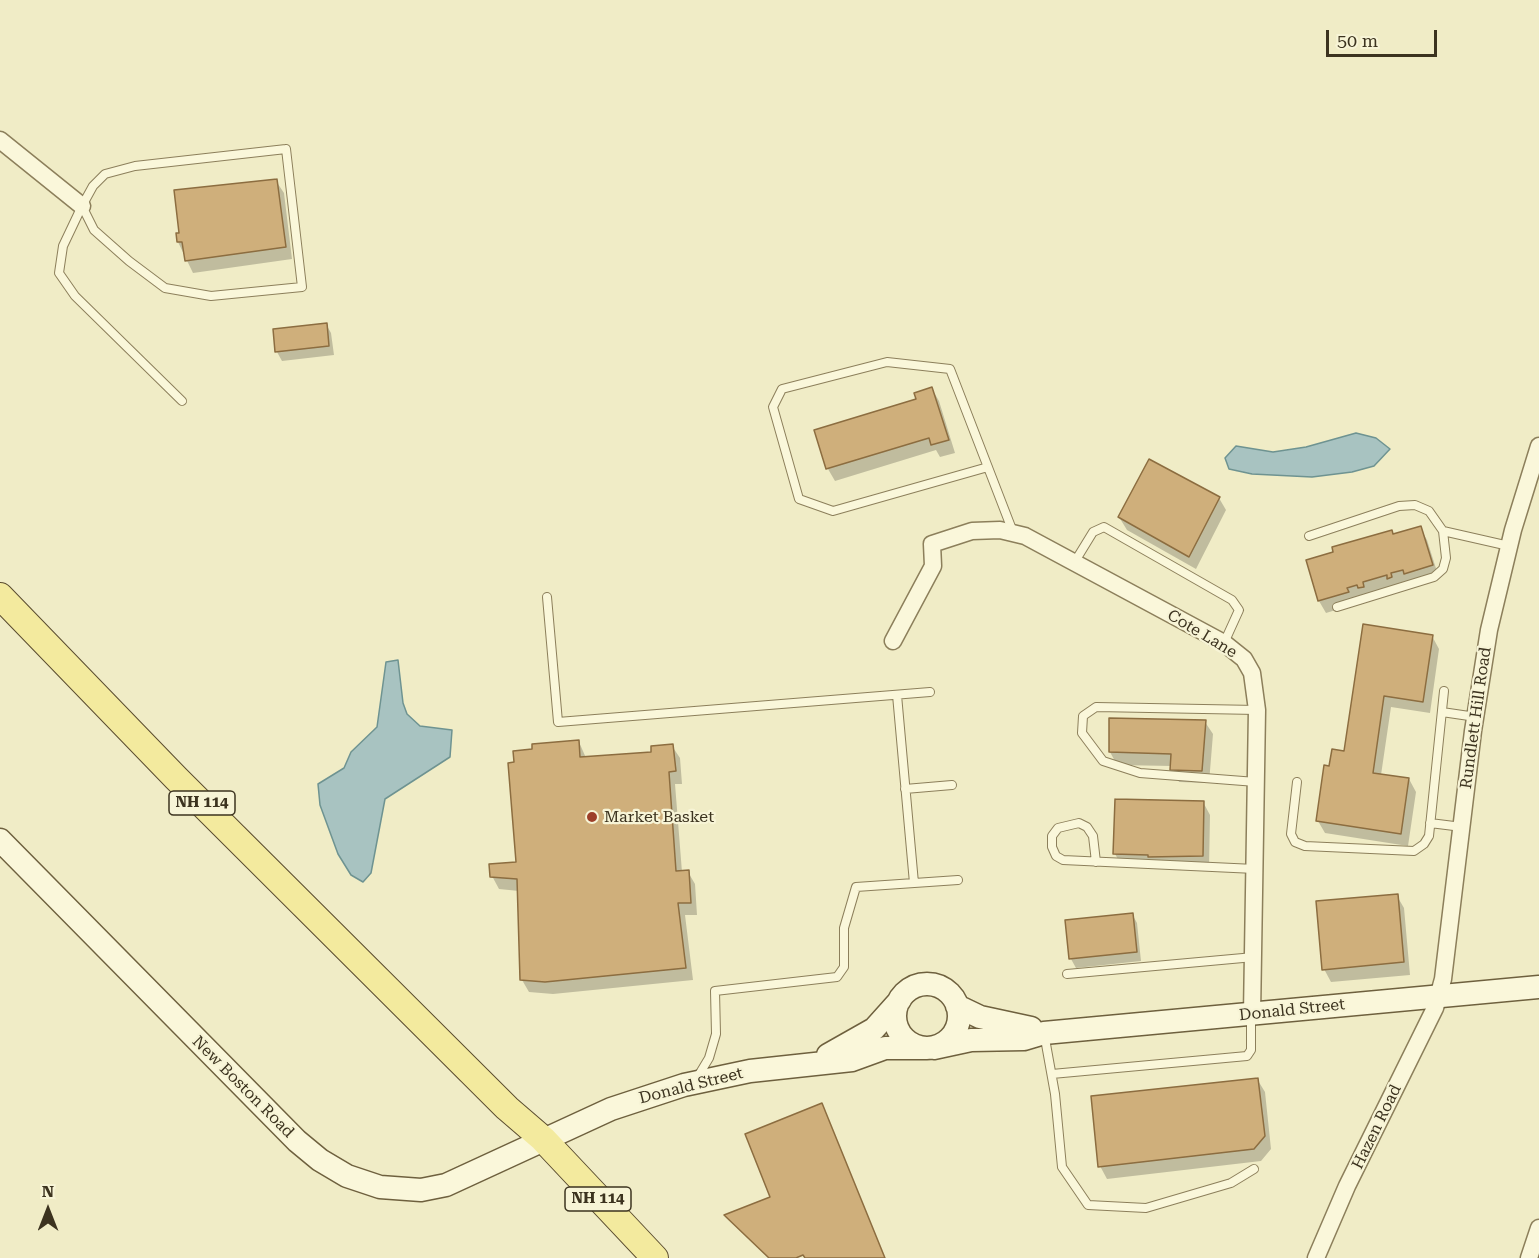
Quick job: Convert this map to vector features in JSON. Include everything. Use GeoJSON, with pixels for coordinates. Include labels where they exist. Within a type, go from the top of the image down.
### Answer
{"type":"FeatureCollection","features":[{"type":"Feature","properties":{"kind":"main road","name":"NH 114"},"geometry":{"type":"LineString","coordinates":[[0,596],[176,778],[507,1108],[543,1139],[655,1258]]}},
{"type":"Feature","properties":{"kind":"street"},"geometry":{"type":"LineString","coordinates":[[0,140],[82,206]]}},
{"type":"Feature","properties":{"kind":"street","name":"Rundlett Hill Road"},"geometry":{"type":"LineString","coordinates":[[1439,996],[1488,630],[1509,546],[1539,446]]}},
{"type":"Feature","properties":{"kind":"street","name":"Cote Lane"},"geometry":{"type":"LineString","coordinates":[[893,640],[933,566],[932,544],[972,531],[1000,530],[1014,532],[1074,563],[1224,643],[1244,660],[1251,673],[1257,710],[1252,1014]]}},
{"type":"Feature","properties":{"kind":"street","name":"New Boston Road"},"geometry":{"type":"LineString","coordinates":[[0,840],[278,1122],[320,1160],[347,1176],[380,1187],[399,1190],[438,1187],[466,1178],[543,1139]]}},
{"type":"Feature","properties":{"kind":"street","name":"Donald Street"},"geometry":{"type":"LineString","coordinates":[[811,1063],[874,1029],[900,1000],[916,987],[926,985],[946,991],[957,1006],[980,1017],[1024,1025],[1044,1033]]}},
{"type":"Feature","properties":{"kind":"street","name":"Donald Street"},"geometry":{"type":"LineString","coordinates":[[543,1139],[639,1098],[695,1082],[811,1063],[852,1060],[885,1048],[929,1048],[971,1040],[1024,1039],[1044,1033],[1539,987]]}},
{"type":"Feature","properties":{"kind":"street","name":"Hazen Road"},"geometry":{"type":"LineString","coordinates":[[1316,1258],[1325,1233],[1439,996]]}},
{"type":"Feature","properties":{"kind":"street"},"geometry":{"type":"LineString","coordinates":[[900,1000],[896,1010],[899,1030],[914,1045],[929,1048],[944,1044],[957,1028],[957,1006]]}},
{"type":"Feature","properties":{"kind":"street"},"geometry":{"type":"LineString","coordinates":[[1529,1258],[1539,1228]]}},
{"type":"Feature","properties":{"kind":"lane"},"geometry":{"type":"LineString","coordinates":[[82,206],[94,230],[129,261],[165,288],[211,296],[302,287],[285,149],[135,166],[105,174],[93,186],[82,206],[63,246],[59,273],[75,296],[182,401]]}},
{"type":"Feature","properties":{"kind":"lane"},"geometry":{"type":"LineString","coordinates":[[988,467],[833,511],[799,499],[773,407],[782,389],[887,362],[950,369],[1014,532]]}},
{"type":"Feature","properties":{"kind":"lane"},"geometry":{"type":"LineString","coordinates":[[1309,536],[1399,506],[1415,505],[1429,511],[1443,531],[1446,558],[1443,569],[1434,577],[1337,607]]}},
{"type":"Feature","properties":{"kind":"lane"},"geometry":{"type":"LineString","coordinates":[[1074,563],[1093,532],[1104,528],[1232,600],[1239,610],[1224,643]]}},
{"type":"Feature","properties":{"kind":"lane"},"geometry":{"type":"LineString","coordinates":[[1443,531],[1509,546]]}},
{"type":"Feature","properties":{"kind":"lane"},"geometry":{"type":"LineString","coordinates":[[547,597],[558,722],[930,692]]}},
{"type":"Feature","properties":{"kind":"lane"},"geometry":{"type":"LineString","coordinates":[[1297,782],[1291,834],[1295,842],[1305,846],[1414,851],[1424,844],[1429,836],[1444,691]]}},
{"type":"Feature","properties":{"kind":"lane"},"geometry":{"type":"LineString","coordinates":[[897,695],[914,883]]}},
{"type":"Feature","properties":{"kind":"lane"},"geometry":{"type":"LineString","coordinates":[[1256,782],[1140,773],[1103,760],[1082,734],[1083,716],[1096,707],[1257,710]]}},
{"type":"Feature","properties":{"kind":"lane"},"geometry":{"type":"LineString","coordinates":[[1442,712],[1476,717]]}},
{"type":"Feature","properties":{"kind":"lane"},"geometry":{"type":"LineString","coordinates":[[905,789],[952,785]]}},
{"type":"Feature","properties":{"kind":"lane"},"geometry":{"type":"LineString","coordinates":[[1096,861],[1093,836],[1087,827],[1079,823],[1058,828],[1052,836],[1056,856],[1064,860],[1255,869]]}},
{"type":"Feature","properties":{"kind":"lane"},"geometry":{"type":"LineString","coordinates":[[1430,823],[1462,827]]}},
{"type":"Feature","properties":{"kind":"lane"},"geometry":{"type":"LineString","coordinates":[[695,1082],[709,1058],[716,1034],[716,991],[837,977],[844,967],[844,928],[856,887],[958,880]]}},
{"type":"Feature","properties":{"kind":"lane"},"geometry":{"type":"LineString","coordinates":[[1067,974],[1254,957]]}},
{"type":"Feature","properties":{"kind":"lane"},"geometry":{"type":"LineString","coordinates":[[1052,1074],[1247,1056],[1251,1050],[1252,1014]]}},
{"type":"Feature","properties":{"kind":"lane"},"geometry":{"type":"LineString","coordinates":[[1044,1033],[1052,1074],[1062,1167],[1088,1205],[1146,1208],[1232,1183],[1254,1169]]}},
{"type":"Feature","properties":{"kind":"water"},"geometry":{"type":"Polygon","coordinates":[[[1356,433],[1376,438],[1390,449],[1374,466],[1352,472],[1312,477],[1252,474],[1229,469],[1225,458],[1236,446],[1273,452],[1306,447],[1356,433]]]}},
{"type":"Feature","properties":{"kind":"water"},"geometry":{"type":"Polygon","coordinates":[[[398,660],[403,703],[407,714],[420,726],[452,730],[450,757],[385,799],[371,873],[363,882],[351,875],[338,854],[320,805],[318,784],[344,768],[351,752],[377,727],[386,662],[398,660]]]}},
{"type":"Feature","properties":{"kind":"building"},"geometry":{"type":"Polygon","coordinates":[[[277,179],[286,247],[185,261],[182,242],[177,242],[176,233],[179,233],[174,190],[277,179]]]}},
{"type":"Feature","properties":{"kind":"building"},"geometry":{"type":"Polygon","coordinates":[[[327,323],[329,346],[275,352],[273,329],[327,323]]]}},
{"type":"Feature","properties":{"kind":"building"},"geometry":{"type":"Polygon","coordinates":[[[932,387],[949,440],[931,445],[929,438],[826,469],[814,430],[916,399],[914,393],[932,387]]]}},
{"type":"Feature","properties":{"kind":"building"},"geometry":{"type":"Polygon","coordinates":[[[1149,459],[1220,497],[1189,557],[1118,517],[1149,459]]]}},
{"type":"Feature","properties":{"kind":"building"},"geometry":{"type":"Polygon","coordinates":[[[1421,526],[1433,565],[1404,574],[1403,570],[1391,573],[1392,577],[1387,579],[1387,575],[1363,582],[1364,587],[1358,588],[1357,585],[1347,588],[1349,592],[1318,601],[1306,560],[1333,552],[1332,547],[1392,530],[1393,534],[1421,526]]]}},
{"type":"Feature","properties":{"kind":"building"},"geometry":{"type":"Polygon","coordinates":[[[1363,624],[1433,635],[1423,702],[1384,696],[1373,773],[1409,778],[1401,834],[1316,821],[1324,765],[1329,766],[1332,749],[1344,751],[1363,624]]]}},
{"type":"Feature","properties":{"kind":"building"},"geometry":{"type":"Polygon","coordinates":[[[1109,718],[1206,720],[1202,771],[1170,770],[1171,754],[1109,752],[1109,718]]]}},
{"type":"Feature","properties":{"kind":"building","name":"Market Basket"},"geometry":{"type":"Polygon","coordinates":[[[579,740],[580,757],[651,752],[651,746],[673,744],[676,771],[669,772],[676,871],[689,870],[691,903],[678,903],[686,968],[545,982],[520,980],[517,879],[490,877],[489,864],[516,862],[508,763],[514,762],[513,751],[532,749],[532,744],[579,740]]]}},
{"type":"Feature","properties":{"kind":"building"},"geometry":{"type":"Polygon","coordinates":[[[1115,799],[1204,801],[1203,856],[1148,857],[1148,855],[1113,854],[1115,799]]]}},
{"type":"Feature","properties":{"kind":"building"},"geometry":{"type":"Polygon","coordinates":[[[1398,894],[1404,962],[1322,970],[1316,901],[1398,894]]]}},
{"type":"Feature","properties":{"kind":"building"},"geometry":{"type":"Polygon","coordinates":[[[1133,913],[1137,952],[1069,959],[1065,920],[1133,913]]]}},
{"type":"Feature","properties":{"kind":"building"},"geometry":{"type":"Polygon","coordinates":[[[1258,1078],[1265,1136],[1254,1149],[1098,1167],[1091,1096],[1258,1078]]]}},
{"type":"Feature","properties":{"kind":"building"},"geometry":{"type":"Polygon","coordinates":[[[822,1103],[885,1258],[805,1258],[803,1255],[796,1258],[769,1258],[724,1215],[770,1197],[745,1134],[822,1103]]]}},
{"type":"Feature","properties":{"kind":"place","name":"Market Basket"},"geometry":{"type":"Point","coordinates":[592,817]}}]}
